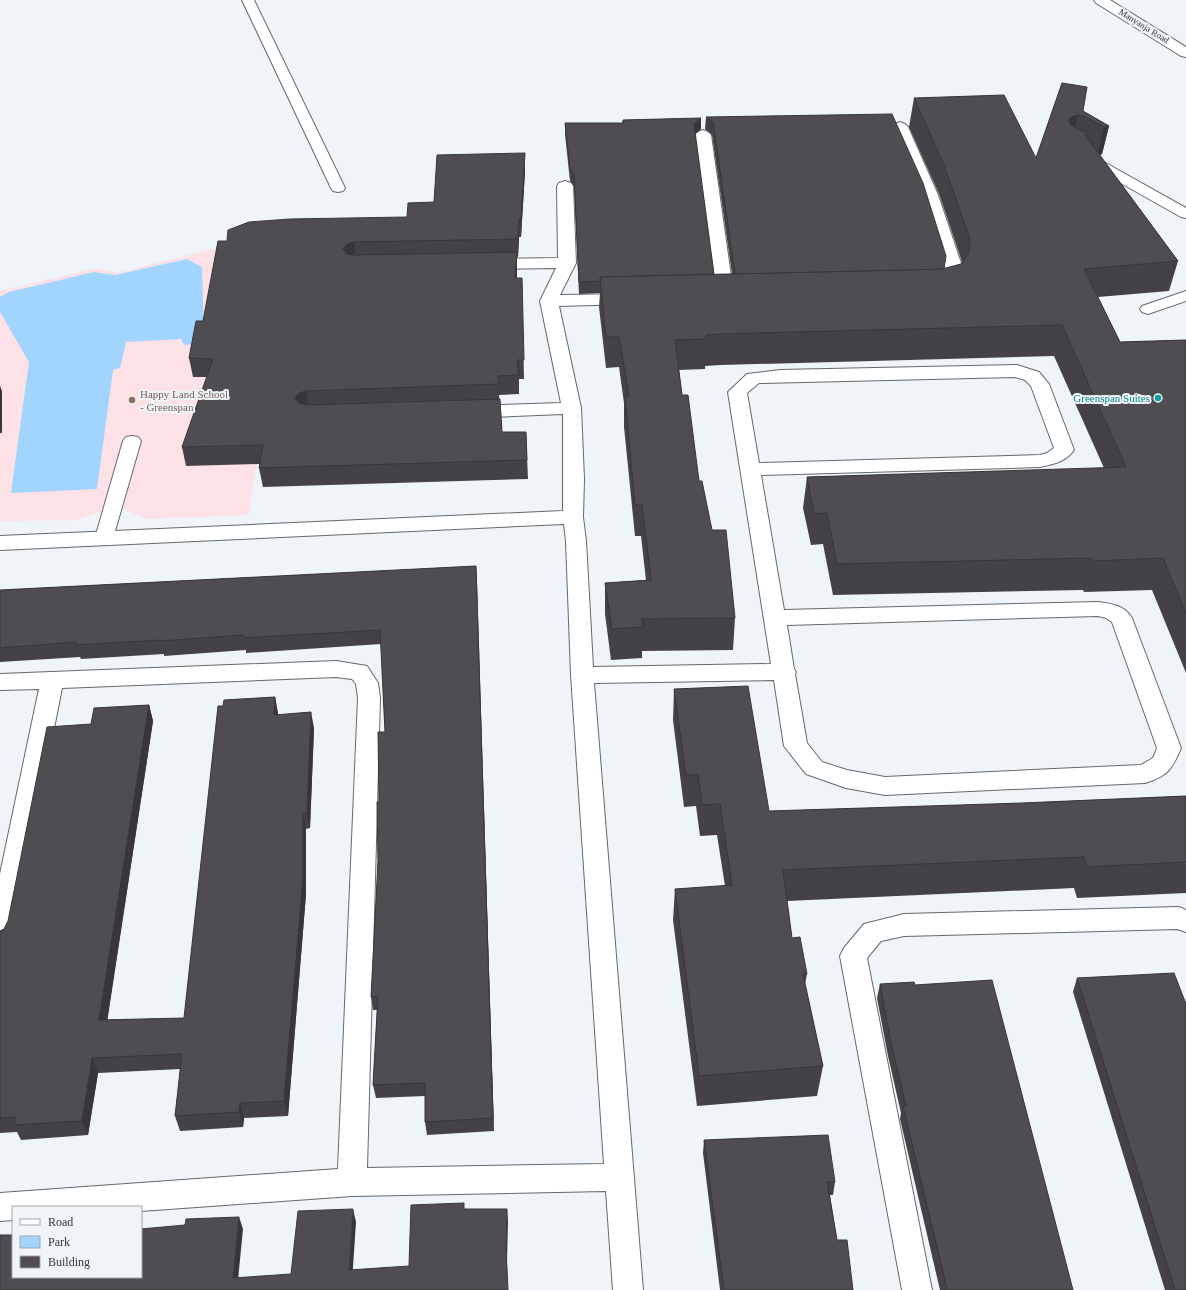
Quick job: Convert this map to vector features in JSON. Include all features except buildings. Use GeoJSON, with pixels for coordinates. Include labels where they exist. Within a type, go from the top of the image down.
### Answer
{"type":"FeatureCollection","features":[{"type":"Feature","properties":{"kind":"street","name":"Manyanja Road"},"geometry":{"type":"LineString","coordinates":[[1101,0],[1186,53]]}},
{"type":"Feature","properties":{"kind":"street"},"geometry":{"type":"LineString","coordinates":[[900,127],[930,195],[954,269],[953,282],[949,289],[937,293],[930,293]]}},
{"type":"Feature","properties":{"kind":"street"},"geometry":{"type":"LineString","coordinates":[[703,135],[725,297]]}},
{"type":"Feature","properties":{"kind":"street"},"geometry":{"type":"LineString","coordinates":[[565,186],[567,263],[549,301],[572,408],[574,479],[573,517],[576,541],[582,675],[628,1290]]}},
{"type":"Feature","properties":{"kind":"street"},"geometry":{"type":"LineString","coordinates":[[473,264],[567,263]]}},
{"type":"Feature","properties":{"kind":"street"},"geometry":{"type":"LineString","coordinates":[[549,301],[645,299]]}},
{"type":"Feature","properties":{"kind":"street"},"geometry":{"type":"LineString","coordinates":[[750,469],[1040,461],[1053,458],[1064,450],[1040,384],[1032,376],[1016,370],[780,376],[754,378],[737,392],[750,469],[776,618],[796,746],[814,768],[846,779],[885,786],[1145,774],[1162,764],[1168,748],[1121,618],[1112,611],[1098,609],[776,618]]}},
{"type":"Feature","properties":{"kind":"street"},"geometry":{"type":"LineString","coordinates":[[452,412],[572,408]]}},
{"type":"Feature","properties":{"kind":"street"},"geometry":{"type":"LineString","coordinates":[[0,543],[573,517]]}},
{"type":"Feature","properties":{"kind":"street"},"geometry":{"type":"LineString","coordinates":[[0,682],[336,669],[359,672],[367,683],[369,698],[352,1182]]}},
{"type":"Feature","properties":{"kind":"street"},"geometry":{"type":"LineString","coordinates":[[582,675],[785,672]]}},
{"type":"Feature","properties":{"kind":"street"},"geometry":{"type":"LineString","coordinates":[[0,936],[52,680]]}},
{"type":"Feature","properties":{"kind":"street"},"geometry":{"type":"LineString","coordinates":[[917,1290],[854,956],[873,932],[904,925],[1179,918],[1186,921]]}},
{"type":"Feature","properties":{"kind":"street"},"geometry":{"type":"LineString","coordinates":[[14,1206],[352,1182],[620,1177]]}},
{"type":"Feature","properties":{"kind":"street"},"geometry":{"type":"LineString","coordinates":[[0,1207],[12,1206]]}},
{"type":"Feature","properties":{"kind":"lane"},"geometry":{"type":"LineString","coordinates":[[248,0],[338,188]]}},
{"type":"Feature","properties":{"kind":"lane"},"geometry":{"type":"LineString","coordinates":[[1078,153],[1186,214]]}},
{"type":"Feature","properties":{"kind":"lane"},"geometry":{"type":"LineString","coordinates":[[1148,310],[1186,296]]}},
{"type":"Feature","properties":{"kind":"lane"},"geometry":{"type":"LineString","coordinates":[[104,538],[132,441]]}},
{"type":"Feature","properties":{"kind":"shaded area","name":"Happy Land School - Greenspan"},"geometry":{"type":"Polygon","coordinates":[[[289,230],[249,515],[146,519],[127,510],[99,512],[75,520],[0,521],[0,291],[97,268],[117,273],[289,230]]]}},
{"type":"Feature","properties":{"kind":"green space"},"geometry":{"type":"Polygon","coordinates":[[[187,259],[202,267],[204,343],[184,345],[181,339],[126,342],[120,368],[113,370],[97,489],[11,493],[29,362],[0,312],[0,297],[9,292],[94,272],[115,275],[187,259]]]}},
{"type":"Feature","properties":{"kind":"place","name":"Greenspan Suites"},"geometry":{"type":"Point","coordinates":[1158,398]}},
{"type":"Feature","properties":{"kind":"place","name":"Happy Land School - Greenspan"},"geometry":{"type":"Point","coordinates":[132,400]}}]}
